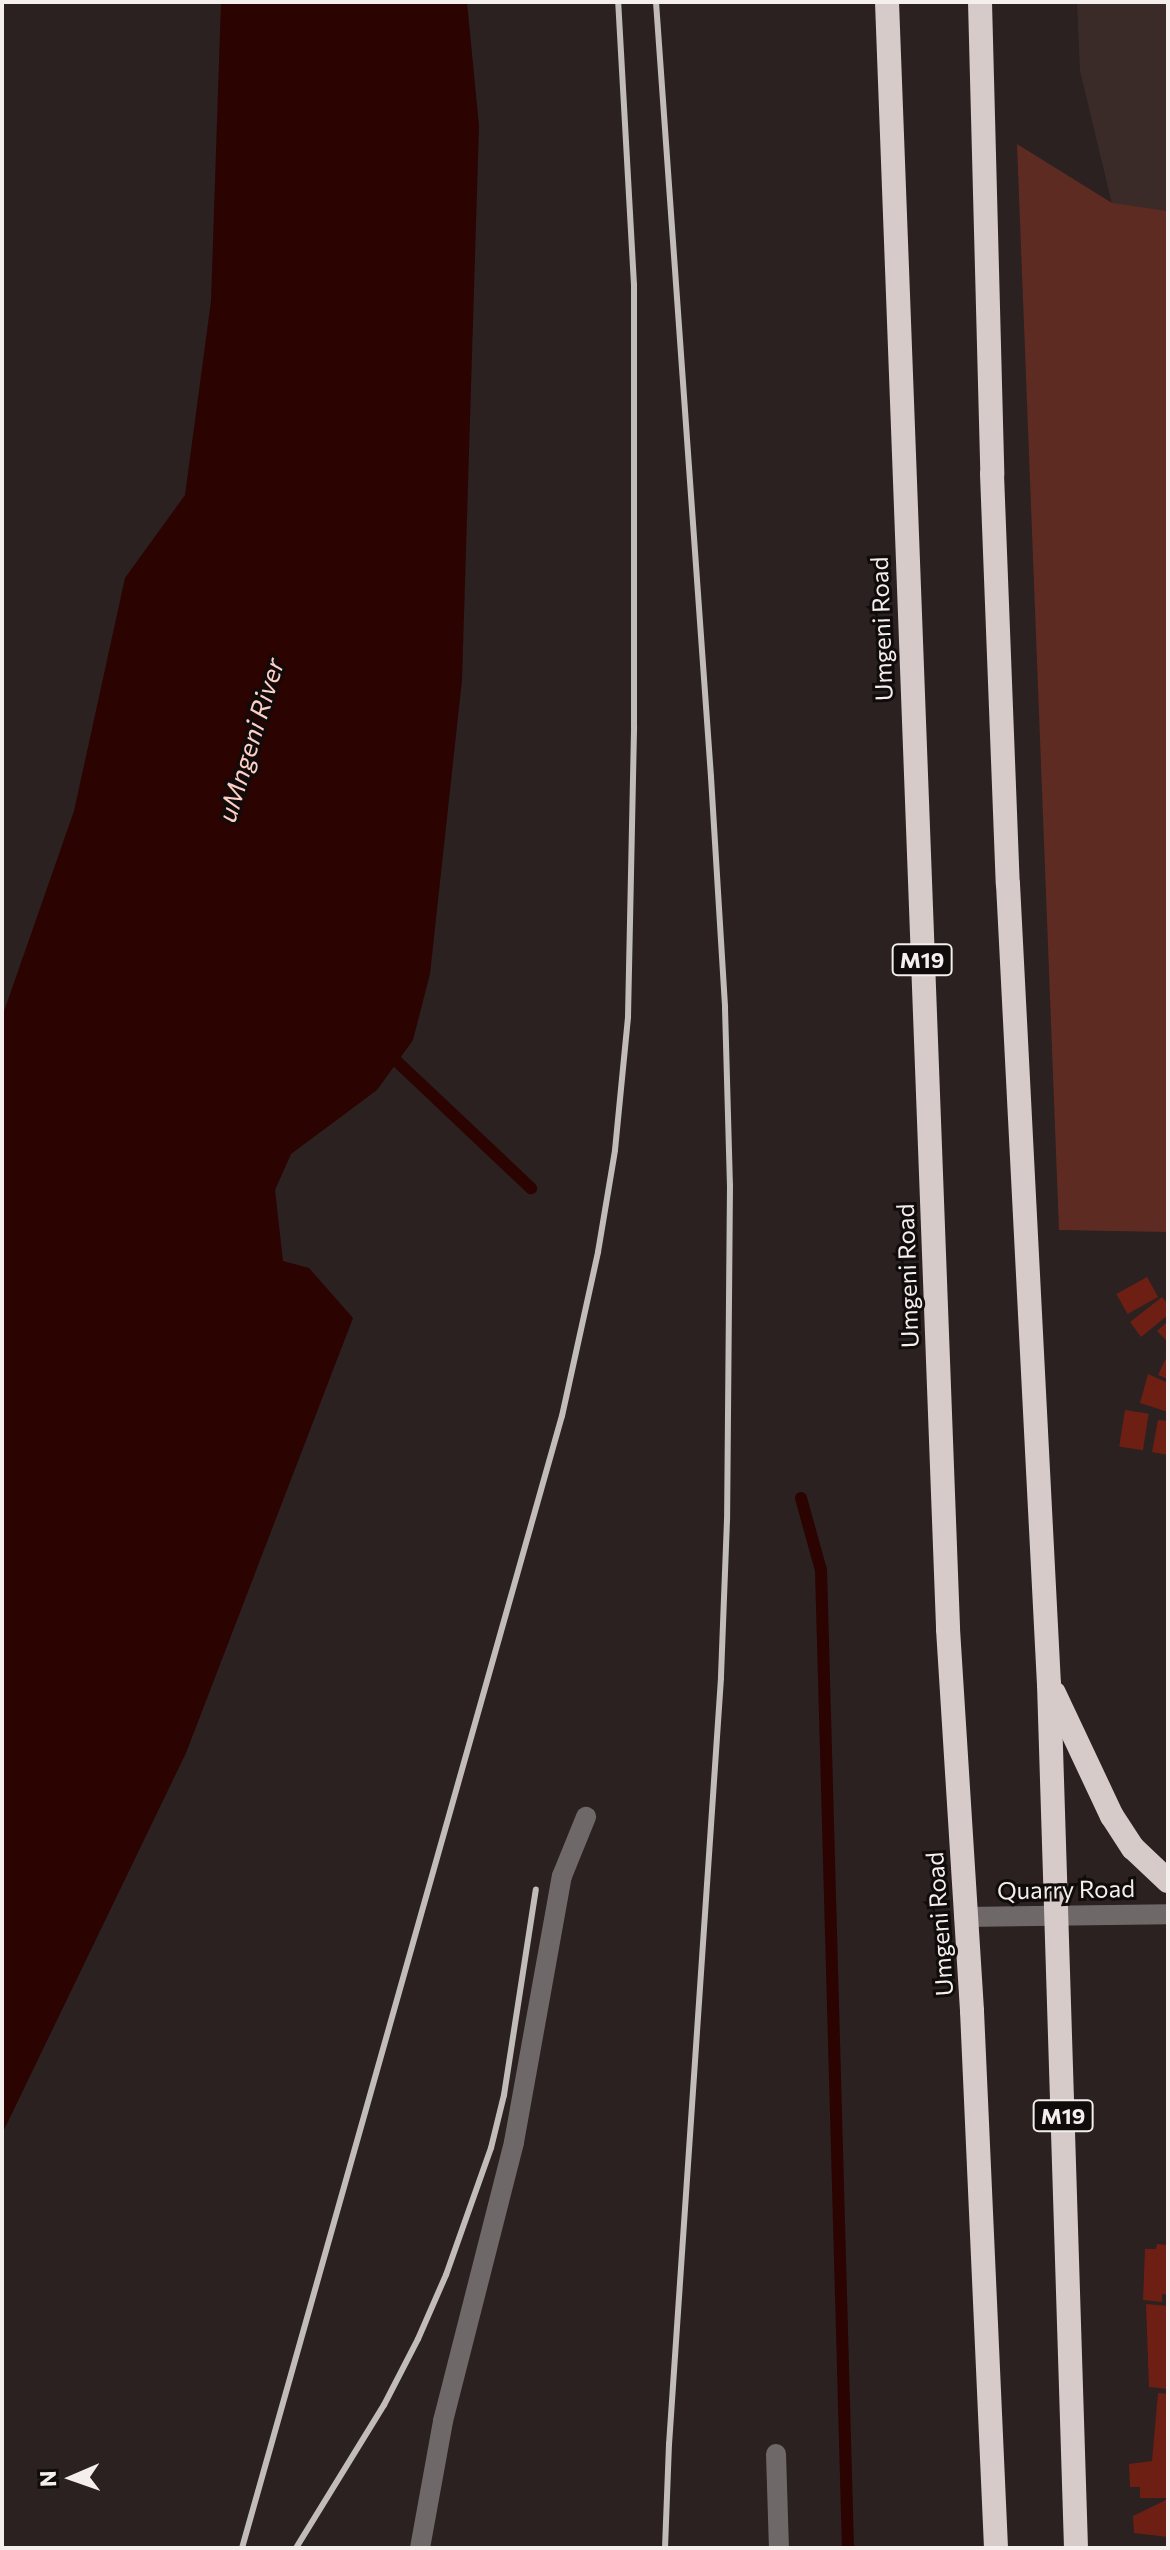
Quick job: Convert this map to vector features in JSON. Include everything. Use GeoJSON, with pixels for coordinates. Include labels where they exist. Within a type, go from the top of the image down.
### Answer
{"type":"FeatureCollection","features":[{"type":"Feature","properties":{"kind":"highway","name":"Umgeni Road"},"geometry":{"type":"LineString","coordinates":[[887,2],[948,1629],[972,2011],[996,2548]]}},
{"type":"Feature","properties":{"kind":"highway","name":"M19"},"geometry":{"type":"LineString","coordinates":[[980,2],[992,474],[1008,884],[1049,1684],[1076,2548]]}},
{"type":"Feature","properties":{"kind":"highway"},"geometry":{"type":"LineString","coordinates":[[1049,1684],[1112,1816],[1133,1848],[1168,1881]]}},
{"type":"Feature","properties":{"kind":"street"},"geometry":{"type":"LineString","coordinates":[[420,2548],[443,2421],[512,2155],[562,1876],[586,1817]]}},
{"type":"Feature","properties":{"kind":"street","name":"Quarry Road"},"geometry":{"type":"LineString","coordinates":[[964,1917],[1168,1914]]}},
{"type":"Feature","properties":{"kind":"street"},"geometry":{"type":"LineString","coordinates":[[776,2454],[779,2548]]}},
{"type":"Feature","properties":{"kind":"shaded area"},"geometry":{"type":"Polygon","coordinates":[[[1077,2],[1168,2],[1168,211],[1112,204],[1080,71],[1077,2]]]}},
{"type":"Feature","properties":{"kind":"shaded area"},"geometry":{"type":"Polygon","coordinates":[[[1017,144],[1112,203],[1168,211],[1168,1232],[1059,1230],[1017,144]]]}},
{"type":"Feature","properties":{"kind":"water","name":"uMngeni River"},"geometry":{"type":"Polygon","coordinates":[[[221,2],[467,2],[479,126],[462,680],[430,974],[413,1040],[377,1090],[291,1154],[275,1190],[283,1261],[309,1268],[353,1318],[186,1753],[2,2134],[2,1017],[74,811],[125,578],[185,495],[211,301],[221,2]]]}},
{"type":"Feature","properties":{"kind":"building"},"geometry":{"type":"Polygon","coordinates":[[[1147,1277],[1158,1297],[1128,1314],[1116,1294],[1147,1277]]]}},
{"type":"Feature","properties":{"kind":"building"},"geometry":{"type":"Polygon","coordinates":[[[1162,1297],[1168,1304],[1168,1315],[1141,1337],[1130,1322],[1162,1297]]]}},
{"type":"Feature","properties":{"kind":"building"},"geometry":{"type":"Polygon","coordinates":[[[1168,1321],[1168,1342],[1157,1331],[1168,1321]]]}},
{"type":"Feature","properties":{"kind":"building"},"geometry":{"type":"Polygon","coordinates":[[[1168,1354],[1168,1379],[1158,1375],[1168,1354]]]}},
{"type":"Feature","properties":{"kind":"building"},"geometry":{"type":"Polygon","coordinates":[[[1148,1374],[1168,1383],[1168,1412],[1140,1403],[1148,1374]]]}},
{"type":"Feature","properties":{"kind":"building"},"geometry":{"type":"Polygon","coordinates":[[[1125,1410],[1149,1414],[1143,1450],[1119,1447],[1125,1410]]]}},
{"type":"Feature","properties":{"kind":"building"},"geometry":{"type":"Polygon","coordinates":[[[1158,1420],[1168,1421],[1168,1455],[1152,1452],[1158,1420]]]}},
{"type":"Feature","properties":{"kind":"building"},"geometry":{"type":"Polygon","coordinates":[[[1157,2244],[1168,2245],[1168,2295],[1162,2294],[1162,2302],[1143,2300],[1145,2249],[1156,2249],[1157,2244]]]}},
{"type":"Feature","properties":{"kind":"building"},"geometry":{"type":"Polygon","coordinates":[[[1146,2304],[1168,2306],[1168,2389],[1149,2387],[1146,2304]]]}},
{"type":"Feature","properties":{"kind":"building"},"geometry":{"type":"Polygon","coordinates":[[[1158,2393],[1168,2394],[1168,2498],[1140,2498],[1140,2487],[1130,2487],[1129,2464],[1152,2461],[1158,2393]]]}},
{"type":"Feature","properties":{"kind":"building"},"geometry":{"type":"Polygon","coordinates":[[[1168,2499],[1168,2537],[1134,2533],[1133,2516],[1168,2499]]]}},
{"type":"Feature","properties":{"kind":"waterway"},"geometry":{"type":"LineString","coordinates":[[388,1053],[531,1188]]}},
{"type":"Feature","properties":{"kind":"waterway"},"geometry":{"type":"LineString","coordinates":[[801,1498],[821,1570],[848,2548]]}},
{"type":"Feature","properties":{"kind":"railway"},"geometry":{"type":"LineString","coordinates":[[242,2548],[562,1416],[598,1252],[615,1150],[628,1017],[634,726],[634,285],[618,2]]}},
{"type":"Feature","properties":{"kind":"railway"},"geometry":{"type":"LineString","coordinates":[[656,2],[711,777],[725,1008],[730,1185],[727,1520],[721,1678],[669,2444],[665,2548]]}},
{"type":"Feature","properties":{"kind":"railway"},"geometry":{"type":"LineString","coordinates":[[296,2548],[384,2405],[446,2275],[491,2148],[504,2095],[536,1889]]}}]}
